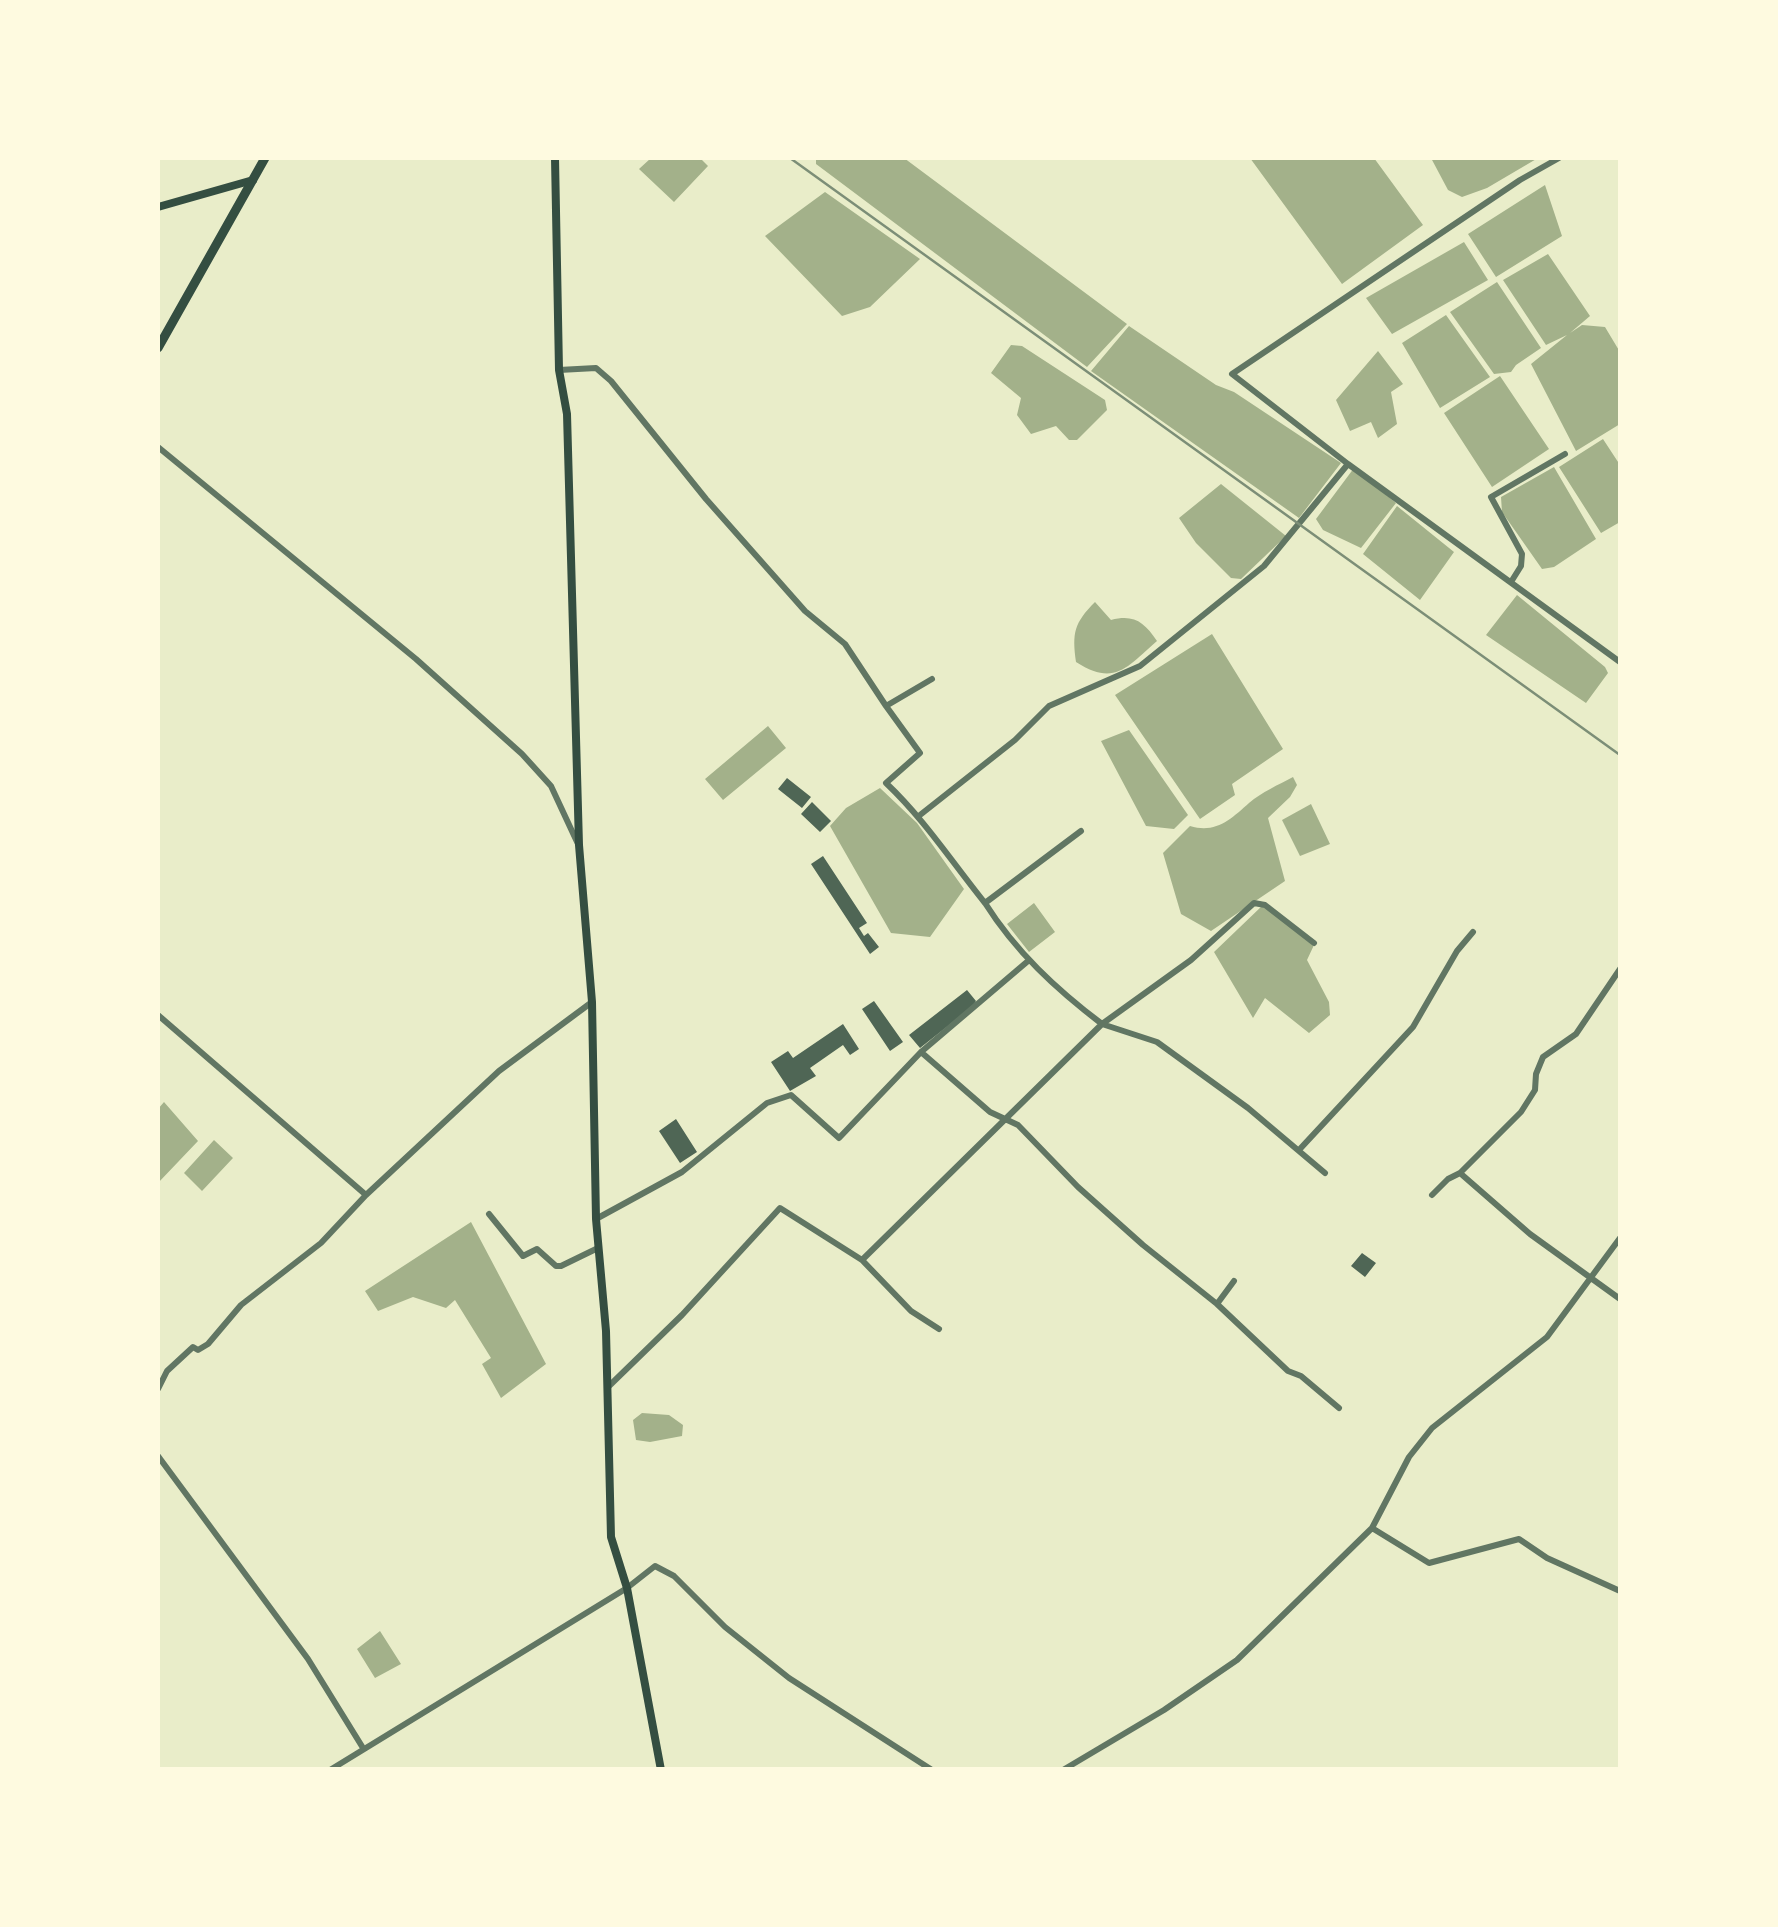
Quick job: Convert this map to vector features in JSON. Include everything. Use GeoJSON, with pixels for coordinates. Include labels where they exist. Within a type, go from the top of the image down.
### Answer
{"type":"FeatureCollection","features":[{"type":"Feature","properties":{"kind":"main road"},"geometry":{"type":"LineString","coordinates":[[158,348],[266,158]]}},
{"type":"Feature","properties":{"kind":"main road"},"geometry":{"type":"LineString","coordinates":[[555,158],[560,370],[567,414],[579,845],[592,1002],[596,1219],[608,1388],[611,1537],[627,1588],[662,1770]]}},
{"type":"Feature","properties":{"kind":"main road"},"geometry":{"type":"LineString","coordinates":[[158,207],[253,180]]}},
{"type":"Feature","properties":{"kind":"street"},"geometry":{"type":"LineString","coordinates":[[1559,158],[1520,180],[1232,374],[1348,464],[1620,662]]}},
{"type":"Feature","properties":{"kind":"street"},"geometry":{"type":"LineString","coordinates":[[560,370],[596,368],[611,381],[706,499],[805,612],[845,644],[920,753],[886,783],[920,815],[1028,961],[1102,1024],[1158,1042],[1326,1173]]}},
{"type":"Feature","properties":{"kind":"street"},"geometry":{"type":"LineString","coordinates":[[158,447],[416,658],[522,754],[551,786],[579,845]]}},
{"type":"Feature","properties":{"kind":"street"},"geometry":{"type":"LineString","coordinates":[[1510,582],[1521,566],[1522,554],[1491,497],[1565,454]]}},
{"type":"Feature","properties":{"kind":"street"},"geometry":{"type":"LineString","coordinates":[[920,815],[1015,740],[1049,706],[1140,666],[1264,566],[1348,464]]}},
{"type":"Feature","properties":{"kind":"street"},"geometry":{"type":"LineString","coordinates":[[886,706],[932,680]]}},
{"type":"Feature","properties":{"kind":"street"},"geometry":{"type":"LineString","coordinates":[[984,902],[1082,831]]}},
{"type":"Feature","properties":{"kind":"street"},"geometry":{"type":"LineString","coordinates":[[862,1260],[1102,1024],[1190,960],[1254,903],[1264,906],[1314,943]]}},
{"type":"Feature","properties":{"kind":"street"},"geometry":{"type":"LineString","coordinates":[[1300,1150],[1414,1027],[1473,932]]}},
{"type":"Feature","properties":{"kind":"street"},"geometry":{"type":"LineString","coordinates":[[596,1219],[682,1172],[767,1104],[791,1095],[839,1138],[921,1052],[1028,961]]}},
{"type":"Feature","properties":{"kind":"street"},"geometry":{"type":"LineString","coordinates":[[1432,1194],[1448,1178],[1460,1173],[1521,1112],[1536,1090],[1536,1074],[1543,1058],[1576,1034],[1620,969]]}},
{"type":"Feature","properties":{"kind":"street"},"geometry":{"type":"LineString","coordinates":[[158,1389],[179,1359],[193,1347],[198,1350],[208,1344],[242,1305],[321,1243],[499,1071],[592,1002]]}},
{"type":"Feature","properties":{"kind":"street"},"geometry":{"type":"LineString","coordinates":[[158,1015],[366,1196]]}},
{"type":"Feature","properties":{"kind":"street"},"geometry":{"type":"LineString","coordinates":[[921,1052],[990,1112],[1018,1125],[1078,1187],[1143,1245],[1218,1304],[1288,1371],[1340,1408]]}},
{"type":"Feature","properties":{"kind":"street"},"geometry":{"type":"LineString","coordinates":[[1460,1173],[1530,1234],[1620,1298]]}},
{"type":"Feature","properties":{"kind":"street"},"geometry":{"type":"LineString","coordinates":[[608,1388],[682,1316],[780,1208],[862,1260],[911,1311],[939,1329]]}},
{"type":"Feature","properties":{"kind":"street"},"geometry":{"type":"LineString","coordinates":[[489,1214],[523,1256],[537,1249],[556,1266],[598,1248]]}},
{"type":"Feature","properties":{"kind":"street"},"geometry":{"type":"LineString","coordinates":[[1063,1770],[1164,1710],[1237,1660],[1372,1528],[1409,1457],[1432,1428],[1547,1338],[1620,1238]]}},
{"type":"Feature","properties":{"kind":"street"},"geometry":{"type":"LineString","coordinates":[[1218,1304],[1234,1280]]}},
{"type":"Feature","properties":{"kind":"street"},"geometry":{"type":"LineString","coordinates":[[158,1456],[308,1659],[364,1748]]}},
{"type":"Feature","properties":{"kind":"street"},"geometry":{"type":"LineString","coordinates":[[1372,1528],[1429,1563],[1519,1539],[1547,1558],[1620,1591]]}},
{"type":"Feature","properties":{"kind":"street"},"geometry":{"type":"LineString","coordinates":[[330,1770],[627,1588],[655,1566],[674,1576],[725,1627],[789,1678],[932,1770]]}},
{"type":"Feature","properties":{"kind":"shaded area"},"geometry":{"type":"Polygon","coordinates":[[[651,158],[700,158],[708,166],[674,202],[639,169],[651,158]]]}},
{"type":"Feature","properties":{"kind":"shaded area"},"geometry":{"type":"Polygon","coordinates":[[[816,158],[904,158],[1127,324],[1087,367],[816,164],[816,158]]]}},
{"type":"Feature","properties":{"kind":"shaded area"},"geometry":{"type":"Polygon","coordinates":[[[1250,158],[1374,158],[1423,225],[1342,284],[1250,158]]]}},
{"type":"Feature","properties":{"kind":"shaded area"},"geometry":{"type":"Polygon","coordinates":[[[1431,158],[1538,158],[1487,188],[1462,197],[1448,190],[1431,158]]]}},
{"type":"Feature","properties":{"kind":"shaded area"},"geometry":{"type":"Polygon","coordinates":[[[1545,185],[1562,236],[1496,277],[1468,234],[1545,185]]]}},
{"type":"Feature","properties":{"kind":"shaded area"},"geometry":{"type":"Polygon","coordinates":[[[825,192],[920,259],[870,307],[842,316],[765,236],[825,192]]]}},
{"type":"Feature","properties":{"kind":"shaded area"},"geometry":{"type":"Polygon","coordinates":[[[1464,242],[1488,280],[1392,334],[1366,298],[1464,242]]]}},
{"type":"Feature","properties":{"kind":"shaded area"},"geometry":{"type":"Polygon","coordinates":[[[1548,254],[1590,316],[1570,333],[1582,325],[1605,327],[1620,352],[1620,424],[1576,451],[1531,364],[1567,335],[1546,345],[1503,280],[1548,254]]]}},
{"type":"Feature","properties":{"kind":"shaded area"},"geometry":{"type":"Polygon","coordinates":[[[1497,282],[1541,348],[1511,372],[1494,374],[1450,312],[1497,282]]]}},
{"type":"Feature","properties":{"kind":"shaded area"},"geometry":{"type":"Polygon","coordinates":[[[1446,315],[1490,377],[1440,408],[1402,343],[1446,315]]]}},
{"type":"Feature","properties":{"kind":"shaded area"},"geometry":{"type":"Polygon","coordinates":[[[1129,326],[1341,463],[1299,518],[1091,371],[1129,326]]]}},
{"type":"Feature","properties":{"kind":"shaded area"},"geometry":{"type":"Polygon","coordinates":[[[1011,345],[1022,346],[1105,400],[1107,410],[1077,440],[1069,440],[1056,426],[1031,434],[1017,415],[1021,398],[991,373],[1011,345]]]}},
{"type":"Feature","properties":{"kind":"shaded area"},"geometry":{"type":"Polygon","coordinates":[[[1378,351],[1403,384],[1391,392],[1397,424],[1378,438],[1371,422],[1350,431],[1336,400],[1378,351]]]}},
{"type":"Feature","properties":{"kind":"shaded area"},"geometry":{"type":"Polygon","coordinates":[[[1500,376],[1549,449],[1492,487],[1444,413],[1500,376]]]}},
{"type":"Feature","properties":{"kind":"shaded area"},"geometry":{"type":"Polygon","coordinates":[[[1603,439],[1620,465],[1620,522],[1601,533],[1559,467],[1603,439]]]}},
{"type":"Feature","properties":{"kind":"shaded area"},"geometry":{"type":"Polygon","coordinates":[[[1554,467],[1596,539],[1554,567],[1542,569],[1502,512],[1501,497],[1554,467]]]}},
{"type":"Feature","properties":{"kind":"shaded area"},"geometry":{"type":"Polygon","coordinates":[[[1354,468],[1396,503],[1361,548],[1323,530],[1316,519],[1354,468]]]}},
{"type":"Feature","properties":{"kind":"shaded area"},"geometry":{"type":"Polygon","coordinates":[[[1221,484],[1286,536],[1241,579],[1231,578],[1196,543],[1179,518],[1221,484]]]}},
{"type":"Feature","properties":{"kind":"shaded area"},"geometry":{"type":"Polygon","coordinates":[[[1397,506],[1454,552],[1420,600],[1363,554],[1397,506]]]}},
{"type":"Feature","properties":{"kind":"shaded area"},"geometry":{"type":"Polygon","coordinates":[[[1517,595],[1605,667],[1608,673],[1586,703],[1486,635],[1517,595]]]}},
{"type":"Feature","properties":{"kind":"shaded area"},"geometry":{"type":"Polygon","coordinates":[[[1095,602],[1111,620],[1138,621],[1157,641],[1120,671],[1101,673],[1076,662],[1076,629],[1095,602]]]}},
{"type":"Feature","properties":{"kind":"shaded area"},"geometry":{"type":"Polygon","coordinates":[[[1212,634],[1283,749],[1232,784],[1235,795],[1200,819],[1115,695],[1212,634]]]}},
{"type":"Feature","properties":{"kind":"shaded area"},"geometry":{"type":"Polygon","coordinates":[[[768,726],[786,748],[723,800],[705,779],[768,726]]]}},
{"type":"Feature","properties":{"kind":"shaded area"},"geometry":{"type":"Polygon","coordinates":[[[1129,730],[1188,815],[1174,829],[1146,826],[1101,741],[1129,730]]]}},
{"type":"Feature","properties":{"kind":"shaded area"},"geometry":{"type":"Polygon","coordinates":[[[1293,777],[1297,785],[1290,797],[1268,818],[1285,881],[1211,931],[1181,914],[1163,853],[1190,826],[1208,828],[1222,824],[1259,795],[1293,777]]]}},
{"type":"Feature","properties":{"kind":"shaded area"},"geometry":{"type":"Polygon","coordinates":[[[880,788],[917,823],[964,889],[930,937],[891,933],[830,826],[846,808],[880,788]]]}},
{"type":"Feature","properties":{"kind":"shaded area"},"geometry":{"type":"Polygon","coordinates":[[[1311,804],[1330,844],[1300,856],[1282,820],[1311,804]]]}},
{"type":"Feature","properties":{"kind":"shaded area"},"geometry":{"type":"Polygon","coordinates":[[[1034,903],[1055,932],[1029,952],[1007,924],[1034,903]]]}},
{"type":"Feature","properties":{"kind":"shaded area"},"geometry":{"type":"Polygon","coordinates":[[[1263,905],[1314,945],[1307,960],[1329,1002],[1330,1015],[1309,1033],[1265,998],[1253,1018],[1214,952],[1263,905]]]}},
{"type":"Feature","properties":{"kind":"shaded area"},"geometry":{"type":"Polygon","coordinates":[[[164,1102],[198,1141],[158,1183],[158,1109],[164,1102]]]}},
{"type":"Feature","properties":{"kind":"shaded area"},"geometry":{"type":"Polygon","coordinates":[[[214,1140],[233,1158],[202,1191],[184,1173],[214,1140]]]}},
{"type":"Feature","properties":{"kind":"shaded area"},"geometry":{"type":"Polygon","coordinates":[[[471,1222],[546,1364],[501,1398],[482,1364],[491,1358],[455,1300],[446,1308],[413,1297],[378,1311],[365,1291],[471,1222]]]}},
{"type":"Feature","properties":{"kind":"shaded area"},"geometry":{"type":"Polygon","coordinates":[[[642,1413],[669,1415],[683,1425],[682,1436],[650,1442],[636,1440],[633,1420],[642,1413]]]}},
{"type":"Feature","properties":{"kind":"shaded area"},"geometry":{"type":"Polygon","coordinates":[[[380,1631],[401,1664],[375,1678],[357,1649],[380,1631]]]}},
{"type":"Feature","properties":{"kind":"building"},"geometry":{"type":"Polygon","coordinates":[[[787,778],[811,797],[802,808],[778,789],[787,778]]]}},
{"type":"Feature","properties":{"kind":"building"},"geometry":{"type":"Polygon","coordinates":[[[812,802],[831,821],[820,832],[801,814],[812,802]]]}},
{"type":"Feature","properties":{"kind":"building"},"geometry":{"type":"Polygon","coordinates":[[[823,856],[867,923],[859,928],[879,947],[870,954],[811,864],[823,856]]]}},
{"type":"Feature","properties":{"kind":"building"},"geometry":{"type":"Polygon","coordinates":[[[967,990],[976,1001],[972,1007],[920,1048],[909,1035],[967,990]]]}},
{"type":"Feature","properties":{"kind":"building"},"geometry":{"type":"Polygon","coordinates":[[[874,1001],[903,1042],[890,1051],[862,1009],[874,1001]]]}},
{"type":"Feature","properties":{"kind":"building"},"geometry":{"type":"Polygon","coordinates":[[[843,1024],[859,1049],[850,1055],[843,1045],[810,1068],[816,1076],[790,1091],[771,1062],[788,1051],[793,1058],[843,1024]]]}},
{"type":"Feature","properties":{"kind":"building"},"geometry":{"type":"Polygon","coordinates":[[[676,1119],[697,1152],[680,1163],[659,1131],[676,1119]]]}},
{"type":"Feature","properties":{"kind":"building"},"geometry":{"type":"Polygon","coordinates":[[[1362,1253],[1376,1263],[1365,1277],[1351,1266],[1362,1253]]]}},
{"type":"Feature","properties":{"kind":"railway"},"geometry":{"type":"LineString","coordinates":[[790,158],[1620,755]]}}]}
